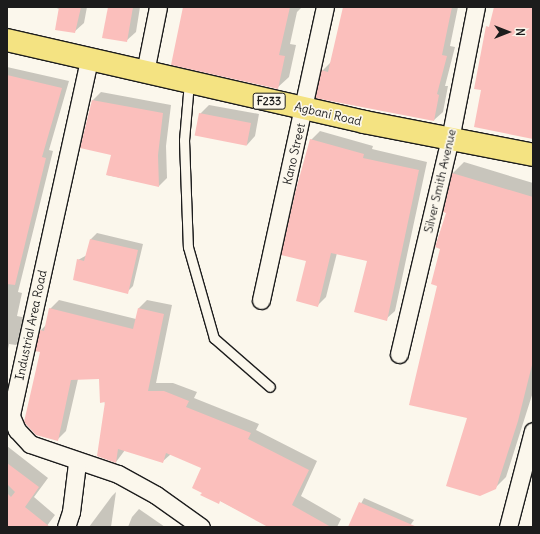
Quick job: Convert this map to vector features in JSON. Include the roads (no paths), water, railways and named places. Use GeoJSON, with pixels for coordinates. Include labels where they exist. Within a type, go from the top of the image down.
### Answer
{"type":"FeatureCollection","features":[{"type":"Feature","properties":{"kind":"main road","name":"Agbani Road"},"geometry":{"type":"LineString","coordinates":[[7,40],[88,60],[305,109],[533,155]]}},
{"type":"Feature","properties":{"kind":"street"},"geometry":{"type":"LineString","coordinates":[[145,72],[158,7]]}},
{"type":"Feature","properties":{"kind":"street","name":"Kano Street"},"geometry":{"type":"LineString","coordinates":[[261,300],[305,109],[325,7]]}},
{"type":"Feature","properties":{"kind":"street","name":"Silver Smith Avenue"},"geometry":{"type":"LineString","coordinates":[[399,354],[450,139],[476,7]]}},
{"type":"Feature","properties":{"kind":"street","name":"Industrial Area Road"},"geometry":{"type":"LineString","coordinates":[[88,60],[12,416],[17,430],[30,444],[77,462],[118,474],[156,495],[201,527]]}},
{"type":"Feature","properties":{"kind":"street"},"geometry":{"type":"LineString","coordinates":[[508,527],[533,431]]}},
{"type":"Feature","properties":{"kind":"street"},"geometry":{"type":"LineString","coordinates":[[66,527],[71,512],[77,462]]}},
{"type":"Feature","properties":{"kind":"lane"},"geometry":{"type":"LineString","coordinates":[[189,82],[184,140],[188,247],[214,338],[270,387]]}}]}
